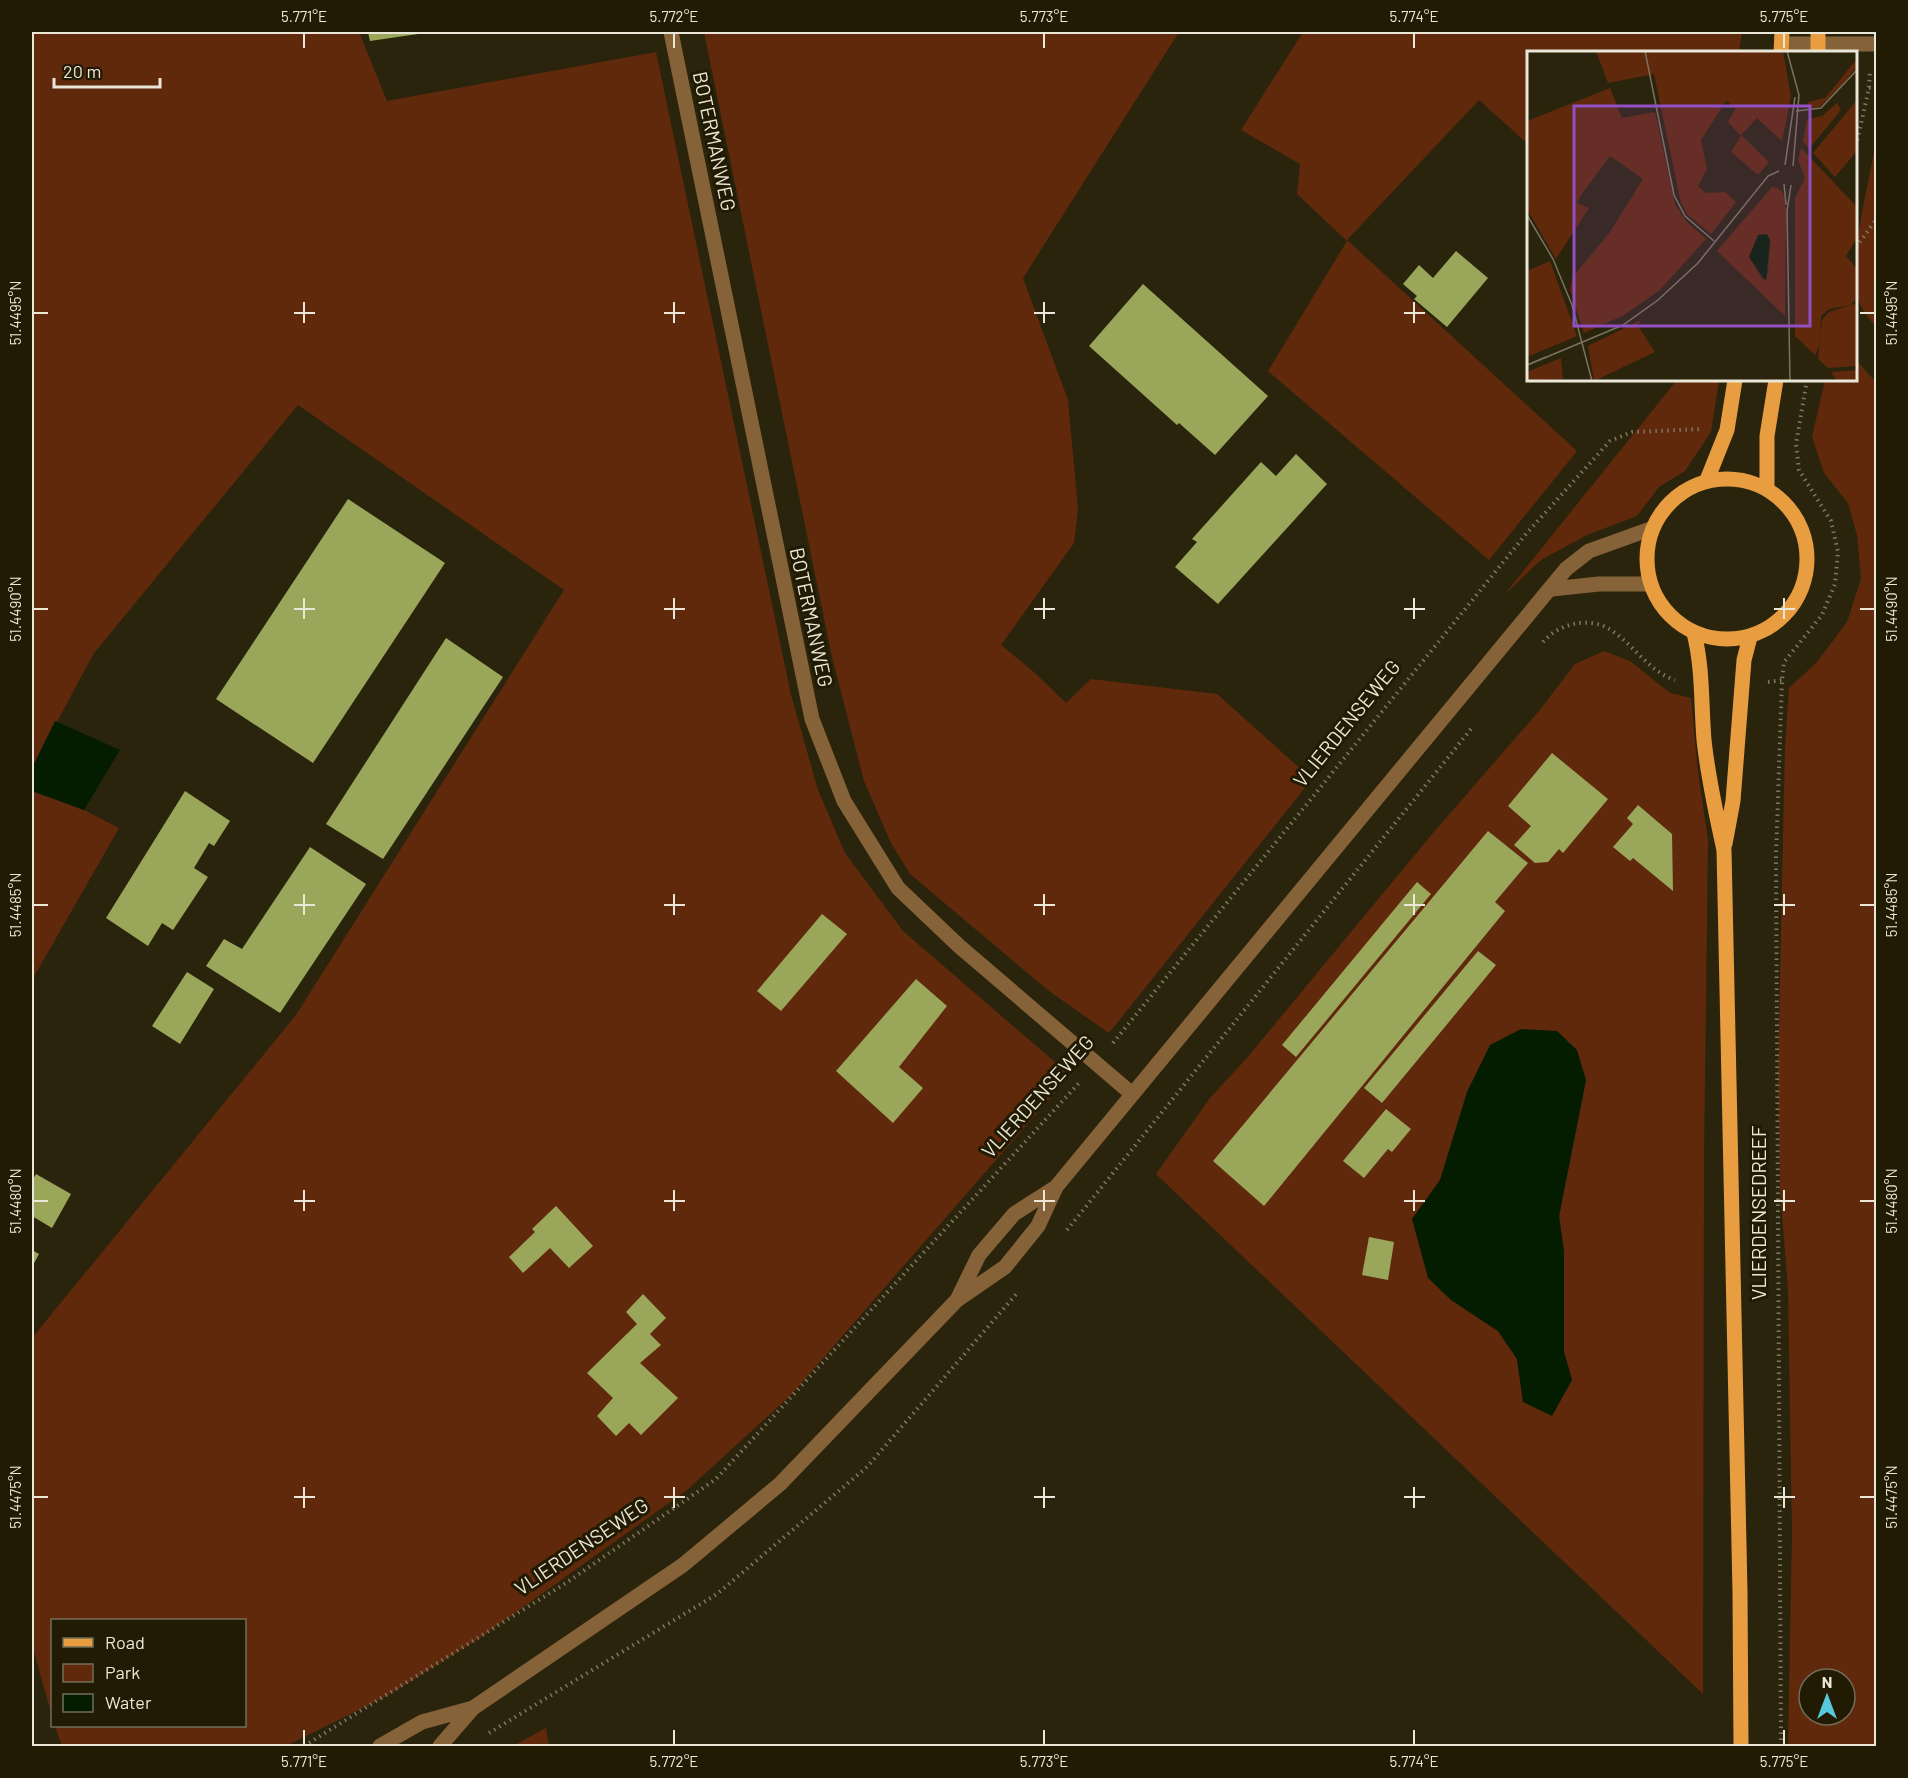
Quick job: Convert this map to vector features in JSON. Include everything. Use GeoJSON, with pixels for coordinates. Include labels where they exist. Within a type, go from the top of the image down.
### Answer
{"type":"FeatureCollection","features":[{"type":"Feature","properties":{"kind":"main road"},"geometry":{"type":"LineString","coordinates":[[1707,480],[1727,430],[1736,381]]}},
{"type":"Feature","properties":{"kind":"main road"},"geometry":{"type":"LineString","coordinates":[[1767,488],[1767,436],[1776,381]]}},
{"type":"Feature","properties":{"kind":"main road"},"geometry":{"type":"LineString","coordinates":[[1738,478],[1767,488],[1795,514],[1809,550],[1804,587],[1783,618],[1750,637],[1726,640],[1694,633],[1662,606],[1650,584],[1647,556],[1653,528],[1674,498],[1707,480],[1738,478]]}},
{"type":"Feature","properties":{"kind":"main road","name":"VLIERDENSEDREEF"},"geometry":{"type":"LineString","coordinates":[[1694,633],[1700,658],[1704,739],[1712,796],[1724,850],[1741,1746]]}},
{"type":"Feature","properties":{"kind":"main road","name":"VLIERDENSEDREEF"},"geometry":{"type":"LineString","coordinates":[[1724,850],[1733,801],[1742,686],[1750,637]]}},
{"type":"Feature","properties":{"kind":"street","name":"BOTERMANWEG"},"geometry":{"type":"LineString","coordinates":[[671,32],[812,719],[843,801],[898,888],[959,946],[1132,1094]]}},
{"type":"Feature","properties":{"kind":"street"},"geometry":{"type":"LineString","coordinates":[[1782,43],[1874,44]]}},
{"type":"Feature","properties":{"kind":"street"},"geometry":{"type":"LineString","coordinates":[[440,1746],[473,1708],[683,1564],[771,1491],[957,1300],[1005,1267],[1038,1226],[1056,1187],[1552,589],[1566,568],[1589,551],[1653,528]]}},
{"type":"Feature","properties":{"kind":"street"},"geometry":{"type":"LineString","coordinates":[[1552,589],[1599,584],[1650,584]]}},
{"type":"Feature","properties":{"kind":"street"},"geometry":{"type":"LineString","coordinates":[[957,1300],[979,1255],[1014,1214],[1056,1187]]}},
{"type":"Feature","properties":{"kind":"street"},"geometry":{"type":"LineString","coordinates":[[380,1746],[422,1722],[473,1708]]}},
{"type":"Feature","properties":{"kind":"path"},"geometry":{"type":"LineString","coordinates":[[1857,142],[1869,88],[1874,44]]}},
{"type":"Feature","properties":{"kind":"path"},"geometry":{"type":"LineString","coordinates":[[1869,88],[1876,87]]}},
{"type":"Feature","properties":{"kind":"path"},"geometry":{"type":"LineString","coordinates":[[1857,246],[1876,220]]}},
{"type":"Feature","properties":{"kind":"path"},"geometry":{"type":"LineString","coordinates":[[1742,686],[1782,680],[1784,662],[1822,615],[1835,585],[1838,552],[1831,520],[1799,470],[1796,444],[1807,381]]}},
{"type":"Feature","properties":{"kind":"path","name":"VLIERDENSEWEG"},"geometry":{"type":"LineString","coordinates":[[304,1746],[321,1739],[566,1583],[716,1479],[1096,1064],[1526,534],[1610,441],[1632,432],[1727,430]]}},
{"type":"Feature","properties":{"kind":"path"},"geometry":{"type":"LineString","coordinates":[[1767,436],[1796,444]]}},
{"type":"Feature","properties":{"kind":"path"},"geometry":{"type":"LineString","coordinates":[[1536,650],[1549,635],[1570,624],[1591,622],[1614,631],[1648,665],[1671,679],[1702,687]]}},
{"type":"Feature","properties":{"kind":"path","name":"VLIERDENSEDREEF"},"geometry":{"type":"LineString","coordinates":[[1781,1746],[1776,858],[1782,680]]}},
{"type":"Feature","properties":{"kind":"green space"},"geometry":{"type":"Polygon","coordinates":[[[32,32],[359,32],[387,101],[656,52],[791,695],[818,790],[845,853],[903,931],[1070,1075],[791,1395],[687,1490],[480,1638],[387,1696],[286,1746],[62,1746],[55,1727],[246,1727],[246,1619],[51,1619],[51,1712],[32,1645],[32,1338],[296,1015],[564,590],[298,405],[94,653],[32,768],[32,32]]]}},
{"type":"Feature","properties":{"kind":"green space"},"geometry":{"type":"Polygon","coordinates":[[[704,32],[1179,32],[1023,278],[1068,400],[1078,509],[1074,543],[1001,645],[1066,703],[1091,679],[1217,694],[1312,779],[1109,1033],[1049,991],[910,874],[891,843],[864,781],[832,657],[704,32]]]}},
{"type":"Feature","properties":{"kind":"green space"},"geometry":{"type":"Polygon","coordinates":[[[1303,32],[1742,32],[1739,51],[1527,51],[1527,143],[1479,100],[1347,240],[1577,451],[1489,560],[1268,371],[1347,241],[1297,194],[1300,164],[1241,130],[1303,32]]]}},
{"type":"Feature","properties":{"kind":"green space"},"geometry":{"type":"Polygon","coordinates":[[[1876,140],[1876,327],[1865,313],[1857,296],[1857,243],[1876,140]]]}},
{"type":"Feature","properties":{"kind":"green space"},"geometry":{"type":"Polygon","coordinates":[[[1857,361],[1876,382],[1876,1746],[1788,1746],[1792,1533],[1788,1289],[1780,1188],[1778,1073],[1785,747],[1789,688],[1817,662],[1847,622],[1861,579],[1857,535],[1848,503],[1824,473],[1812,437],[1825,381],[1857,381],[1857,361]]]}},
{"type":"Feature","properties":{"kind":"green space"},"geometry":{"type":"Polygon","coordinates":[[[1676,381],[1719,381],[1711,432],[1685,471],[1659,487],[1637,516],[1587,535],[1541,560],[1504,595],[1676,381]]]}},
{"type":"Feature","properties":{"kind":"green space"},"geometry":{"type":"Polygon","coordinates":[[[1604,651],[1630,661],[1670,693],[1691,698],[1698,772],[1708,840],[1704,1155],[1703,1694],[1156,1174],[1210,1098],[1246,1059],[1433,833],[1539,711],[1575,664],[1604,651]],[[1586,1080],[1453,1146],[1440,1180],[1412,1219],[1451,1300],[1498,1331],[1517,1359],[1523,1402],[1572,1380],[1564,1352],[1564,1252],[1559,1216],[1586,1080]]]}},
{"type":"Feature","properties":{"kind":"green space"},"geometry":{"type":"Polygon","coordinates":[[[32,791],[84,810],[119,828],[32,980],[32,791]]]}},
{"type":"Feature","properties":{"kind":"green space"},"geometry":{"type":"Polygon","coordinates":[[[546,1728],[549,1746],[513,1746],[546,1728]]]}},
{"type":"Feature","properties":{"kind":"water"},"geometry":{"type":"Polygon","coordinates":[[[55,721],[120,750],[84,810],[32,791],[32,768],[55,721]]]}},
{"type":"Feature","properties":{"kind":"water"},"geometry":{"type":"Polygon","coordinates":[[[1521,1029],[1557,1031],[1577,1050],[1586,1080],[1559,1216],[1564,1252],[1564,1352],[1572,1380],[1552,1416],[1523,1402],[1517,1359],[1498,1331],[1451,1300],[1428,1278],[1412,1219],[1440,1180],[1467,1092],[1490,1045],[1521,1029]]]}},
{"type":"Feature","properties":{"kind":"building"},"geometry":{"type":"Polygon","coordinates":[[[368,32],[418,32],[418,34],[370,41],[368,32]]]}},
{"type":"Feature","properties":{"kind":"building"},"geometry":{"type":"Polygon","coordinates":[[[1456,251],[1488,278],[1447,327],[1414,299],[1417,296],[1403,284],[1419,265],[1433,278],[1456,251]]]}},
{"type":"Feature","properties":{"kind":"building"},"geometry":{"type":"Polygon","coordinates":[[[1143,284],[1268,396],[1215,455],[1179,423],[1177,425],[1089,346],[1143,284]]]}},
{"type":"Feature","properties":{"kind":"building"},"geometry":{"type":"Polygon","coordinates":[[[1296,454],[1327,484],[1218,604],[1175,567],[1197,542],[1192,539],[1261,462],[1276,476],[1296,454]]]}},
{"type":"Feature","properties":{"kind":"building"},"geometry":{"type":"Polygon","coordinates":[[[348,499],[445,563],[313,763],[216,699],[348,499]]]}},
{"type":"Feature","properties":{"kind":"building"},"geometry":{"type":"Polygon","coordinates":[[[446,638],[503,677],[383,859],[326,824],[446,638]]]}},
{"type":"Feature","properties":{"kind":"building"},"geometry":{"type":"Polygon","coordinates":[[[1552,753],[1608,799],[1563,853],[1559,849],[1548,862],[1535,863],[1514,845],[1531,826],[1508,806],[1552,753]]]}},
{"type":"Feature","properties":{"kind":"building"},"geometry":{"type":"Polygon","coordinates":[[[185,791],[230,821],[214,846],[209,843],[194,868],[208,877],[173,930],[162,923],[148,946],[106,918],[185,791]]]}},
{"type":"Feature","properties":{"kind":"building"},"geometry":{"type":"Polygon","coordinates":[[[1638,805],[1672,834],[1673,891],[1633,858],[1630,861],[1613,847],[1633,824],[1627,818],[1638,805]]]}},
{"type":"Feature","properties":{"kind":"building"},"geometry":{"type":"Polygon","coordinates":[[[1488,831],[1528,863],[1495,902],[1505,911],[1264,1206],[1213,1161],[1488,831]]]}},
{"type":"Feature","properties":{"kind":"building"},"geometry":{"type":"Polygon","coordinates":[[[310,847],[366,884],[280,1013],[206,966],[224,939],[242,949],[310,847]]]}},
{"type":"Feature","properties":{"kind":"building"},"geometry":{"type":"Polygon","coordinates":[[[1417,882],[1431,894],[1296,1057],[1282,1045],[1417,882]]]}},
{"type":"Feature","properties":{"kind":"building"},"geometry":{"type":"Polygon","coordinates":[[[822,914],[847,934],[781,1011],[757,991],[822,914]]]}},
{"type":"Feature","properties":{"kind":"building"},"geometry":{"type":"Polygon","coordinates":[[[1478,951],[1496,965],[1382,1103],[1364,1088],[1478,951]]]}},
{"type":"Feature","properties":{"kind":"building"},"geometry":{"type":"Polygon","coordinates":[[[187,972],[214,989],[180,1044],[152,1026],[187,972]]]}},
{"type":"Feature","properties":{"kind":"building"},"geometry":{"type":"Polygon","coordinates":[[[916,979],[947,1006],[899,1067],[923,1088],[893,1123],[836,1071],[916,979]]]}},
{"type":"Feature","properties":{"kind":"building"},"geometry":{"type":"Polygon","coordinates":[[[1386,1109],[1411,1129],[1392,1152],[1388,1149],[1364,1178],[1343,1161],[1386,1109]]]}},
{"type":"Feature","properties":{"kind":"building"},"geometry":{"type":"Polygon","coordinates":[[[36,1174],[71,1194],[52,1228],[32,1216],[32,1181],[36,1174]]]}},
{"type":"Feature","properties":{"kind":"building"},"geometry":{"type":"Polygon","coordinates":[[[556,1206],[593,1246],[569,1268],[550,1248],[523,1273],[509,1257],[535,1232],[532,1229],[556,1206]]]}},
{"type":"Feature","properties":{"kind":"building"},"geometry":{"type":"Polygon","coordinates":[[[1369,1237],[1394,1242],[1388,1280],[1362,1275],[1369,1237]]]}},
{"type":"Feature","properties":{"kind":"building"},"geometry":{"type":"Polygon","coordinates":[[[32,1250],[39,1254],[32,1267],[32,1250]]]}},
{"type":"Feature","properties":{"kind":"building"},"geometry":{"type":"Polygon","coordinates":[[[643,1294],[666,1318],[650,1334],[661,1345],[640,1363],[678,1398],[641,1435],[629,1423],[616,1436],[597,1416],[613,1398],[587,1373],[637,1324],[626,1312],[643,1294]]]}}]}
